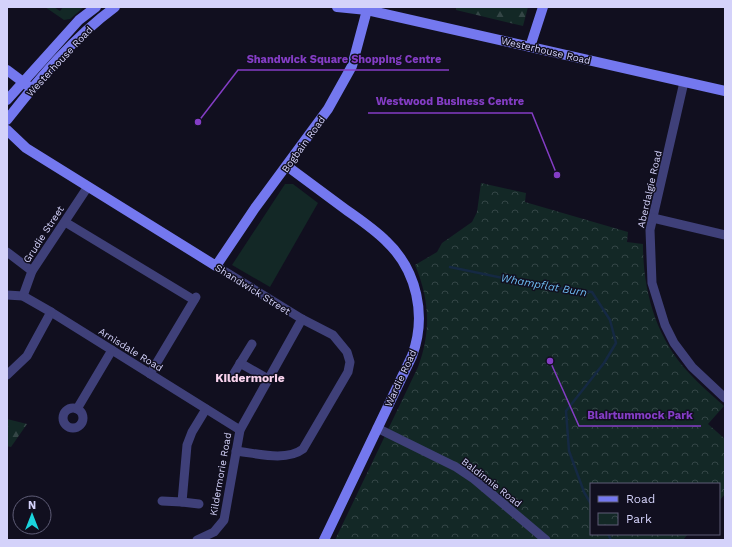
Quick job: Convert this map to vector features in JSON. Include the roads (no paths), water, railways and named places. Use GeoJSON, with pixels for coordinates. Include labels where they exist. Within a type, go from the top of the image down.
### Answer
{"type":"FeatureCollection","features":[{"type":"Feature","properties":{"kind":"street","name":"Westerhouse Road"},"geometry":{"type":"LineString","coordinates":[[7,100],[79,20],[96,7]]}},
{"type":"Feature","properties":{"kind":"street","name":"Westerhouse Road"},"geometry":{"type":"LineString","coordinates":[[7,120],[31,89],[88,29],[115,7]]}},
{"type":"Feature","properties":{"kind":"street","name":"Westerhouse Road"},"geometry":{"type":"LineString","coordinates":[[337,7],[363,8],[725,91]]}},
{"type":"Feature","properties":{"kind":"street"},"geometry":{"type":"LineString","coordinates":[[530,47],[543,7]]}},
{"type":"Feature","properties":{"kind":"street","name":"Bogbain Road"},"geometry":{"type":"LineString","coordinates":[[216,266],[255,208],[318,123],[352,66],[363,8]]}},
{"type":"Feature","properties":{"kind":"street"},"geometry":{"type":"LineString","coordinates":[[7,70],[23,81],[31,89]]}},
{"type":"Feature","properties":{"kind":"street","name":"Aberdalgie Road"},"geometry":{"type":"LineString","coordinates":[[684,82],[653,218],[649,246],[652,283],[665,324],[686,360],[725,398]]}},
{"type":"Feature","properties":{"kind":"street","name":"Shandwick Street"},"geometry":{"type":"LineString","coordinates":[[7,130],[26,148],[87,188],[302,319],[333,335],[347,352],[350,362],[348,372],[306,446],[299,452],[282,456],[236,451]]}},
{"type":"Feature","properties":{"kind":"street","name":"Wardie Road"},"geometry":{"type":"LineString","coordinates":[[286,166],[386,241],[408,270],[415,287],[419,318],[415,347],[324,540]]}},
{"type":"Feature","properties":{"kind":"street","name":"Grudie Street"},"geometry":{"type":"LineString","coordinates":[[23,296],[32,271],[87,188]]}},
{"type":"Feature","properties":{"kind":"street"},"geometry":{"type":"LineString","coordinates":[[653,218],[725,235]]}},
{"type":"Feature","properties":{"kind":"street"},"geometry":{"type":"LineString","coordinates":[[65,222],[195,299],[150,374]]}},
{"type":"Feature","properties":{"kind":"street"},"geometry":{"type":"LineString","coordinates":[[7,252],[32,271]]}},
{"type":"Feature","properties":{"kind":"street","name":"Arnisdale Road"},"geometry":{"type":"LineString","coordinates":[[7,295],[23,296],[51,312],[240,430]]}},
{"type":"Feature","properties":{"kind":"street"},"geometry":{"type":"LineString","coordinates":[[7,375],[27,356],[51,312]]}},
{"type":"Feature","properties":{"kind":"street","name":"Kildermorie Road"},"geometry":{"type":"LineString","coordinates":[[197,540],[214,532],[224,520],[240,430],[302,319]]}},
{"type":"Feature","properties":{"kind":"street"},"geometry":{"type":"LineString","coordinates":[[233,375],[252,344]]}},
{"type":"Feature","properties":{"kind":"street"},"geometry":{"type":"LineString","coordinates":[[77,409],[112,350]]}},
{"type":"Feature","properties":{"kind":"street"},"geometry":{"type":"LineString","coordinates":[[240,364],[268,379]]}},
{"type":"Feature","properties":{"kind":"street"},"geometry":{"type":"LineString","coordinates":[[182,502],[187,445],[192,432],[206,409]]}},
{"type":"Feature","properties":{"kind":"street","name":"Baldinnie Road"},"geometry":{"type":"LineString","coordinates":[[377,428],[456,467],[474,479],[546,540]]}},
{"type":"Feature","properties":{"kind":"street"},"geometry":{"type":"LineString","coordinates":[[162,501],[199,504]]}},
{"type":"Feature","properties":{"kind":"waterway","name":"Whampflat Burn"},"geometry":{"type":"LineString","coordinates":[[450,267],[541,286],[592,292],[610,320],[616,343],[604,363],[566,411],[569,451],[584,492],[590,502]]}},
{"type":"Feature","properties":{"kind":"waterway","name":"Whampflat Burn"},"geometry":{"type":"LineString","coordinates":[[608,535],[611,540]]}},
{"type":"Feature","properties":{"kind":"place","name":"Shandwick Square Shopping Centre"},"geometry":{"type":"Point","coordinates":[198,122]}},
{"type":"Feature","properties":{"kind":"place","name":"Westwood Business Centre"},"geometry":{"type":"Point","coordinates":[557,175]}},
{"type":"Feature","properties":{"kind":"place","name":"Blairtummock Park"},"geometry":{"type":"Point","coordinates":[550,361]}},
{"type":"Feature","properties":{"kind":"district","name":"Kildermorie"},"geometry":{"type":"Point","coordinates":[250,378]}}]}
